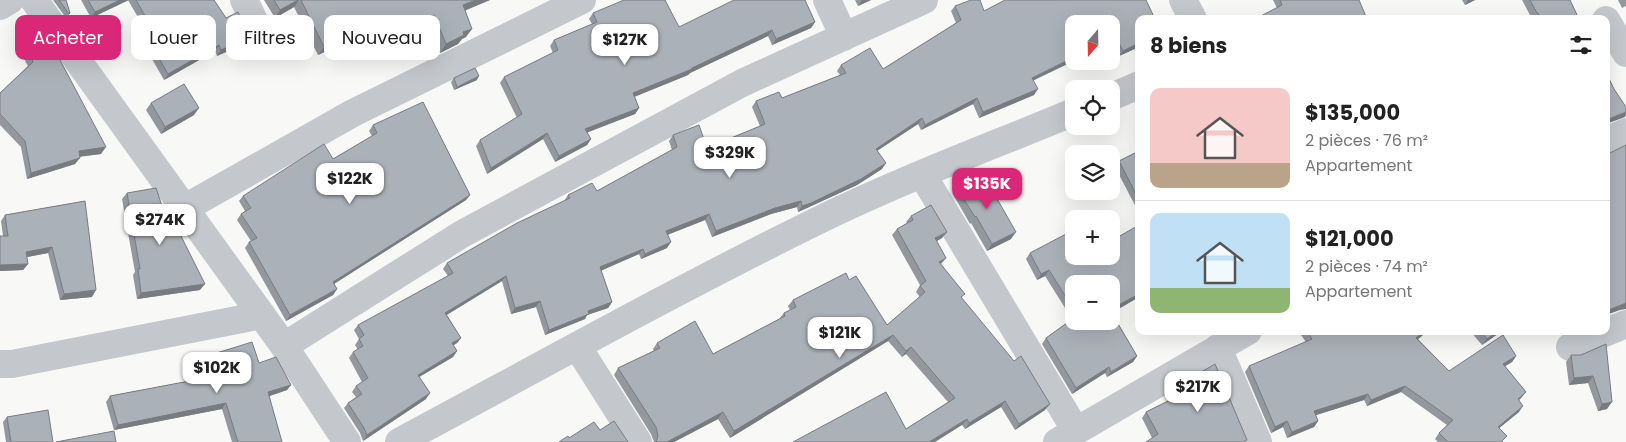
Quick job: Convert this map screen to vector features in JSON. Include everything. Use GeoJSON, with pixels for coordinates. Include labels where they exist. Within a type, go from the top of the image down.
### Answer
{"type":"FeatureCollection","features":[{"type":"Feature","properties":{"kind":"street"},"geometry":{"type":"LineString","coordinates":[[0,6],[10,0]]}},
{"type":"Feature","properties":{"kind":"street"},"geometry":{"type":"LineString","coordinates":[[34,0],[262,314],[347,442]]}},
{"type":"Feature","properties":{"kind":"street"},"geometry":{"type":"LineString","coordinates":[[244,0],[251,15]]}},
{"type":"Feature","properties":{"kind":"street"},"geometry":{"type":"LineString","coordinates":[[185,208],[353,113],[582,0]]}},
{"type":"Feature","properties":{"kind":"street"},"geometry":{"type":"LineString","coordinates":[[827,0],[844,37]]}},
{"type":"Feature","properties":{"kind":"street"},"geometry":{"type":"LineString","coordinates":[[284,346],[462,234],[742,84],[924,0]]}},
{"type":"Feature","properties":{"kind":"street"},"geometry":{"type":"LineString","coordinates":[[1183,0],[1191,15]]}},
{"type":"Feature","properties":{"kind":"street"},"geometry":{"type":"LineString","coordinates":[[1594,0],[1603,15]]}},
{"type":"Feature","properties":{"kind":"street"},"geometry":{"type":"LineString","coordinates":[[1610,26],[1626,53]]}},
{"type":"Feature","properties":{"kind":"street"},"geometry":{"type":"LineString","coordinates":[[1120,93],[1135,87]]}},
{"type":"Feature","properties":{"kind":"street"},"geometry":{"type":"LineString","coordinates":[[399,442],[645,309],[814,222],[922,174],[1065,116]]}},
{"type":"Feature","properties":{"kind":"street"},"geometry":{"type":"LineString","coordinates":[[1610,139],[1626,132]]}},
{"type":"Feature","properties":{"kind":"street"},"geometry":{"type":"LineString","coordinates":[[922,174],[1066,437],[1241,335]]}},
{"type":"Feature","properties":{"kind":"street"},"geometry":{"type":"LineString","coordinates":[[0,364],[12,364],[262,314]]}},
{"type":"Feature","properties":{"kind":"street"},"geometry":{"type":"LineString","coordinates":[[1610,331],[1626,324]]}},
{"type":"Feature","properties":{"kind":"street"},"geometry":{"type":"LineString","coordinates":[[1570,347],[1599,335]]}},
{"type":"Feature","properties":{"kind":"street"},"geometry":{"type":"LineString","coordinates":[[577,346],[638,442]]}},
{"type":"Feature","properties":{"kind":"street"},"geometry":{"type":"LineString","coordinates":[[1218,348],[1258,442]]}},
{"type":"Feature","properties":{"kind":"building"},"geometry":{"type":"Polygon","coordinates":[[[59,0],[66,0],[69,14],[59,0]]]}},
{"type":"Feature","properties":{"kind":"building"},"geometry":{"type":"Polygon","coordinates":[[[88,0],[120,0],[95,12],[88,0]]]}},
{"type":"Feature","properties":{"kind":"building"},"geometry":{"type":"Polygon","coordinates":[[[136,0],[214,0],[226,18],[226,48],[221,50],[219,45],[216,47],[216,15],[145,15],[136,0]]]}},
{"type":"Feature","properties":{"kind":"building"},"geometry":{"type":"Polygon","coordinates":[[[274,0],[298,0],[280,10],[274,0]]]}},
{"type":"Feature","properties":{"kind":"building"},"geometry":{"type":"Polygon","coordinates":[[[301,0],[476,0],[463,5],[472,29],[463,32],[464,35],[446,44],[440,30],[440,15],[324,15],[324,47],[314,27],[314,15],[308,15],[301,0]]]}},
{"type":"Feature","properties":{"kind":"building"},"geometry":{"type":"Polygon","coordinates":[[[624,0],[665,0],[679,27],[734,0],[805,0],[815,22],[776,39],[772,30],[692,69],[633,93],[639,108],[585,129],[591,139],[559,156],[547,133],[491,168],[480,140],[522,114],[504,77],[558,50],[554,40],[597,22],[593,13],[624,0]]]}},
{"type":"Feature","properties":{"kind":"building"},"geometry":{"type":"Polygon","coordinates":[[[971,0],[980,0],[984,11],[1005,0],[1146,0],[1153,15],[1135,15],[1135,45],[1123,51],[1120,45],[1120,15],[1065,15],[1065,62],[1032,78],[1038,89],[983,112],[977,98],[925,125],[922,118],[876,149],[886,163],[861,179],[811,203],[802,206],[801,201],[775,208],[716,231],[709,214],[666,231],[671,242],[645,254],[643,249],[600,267],[612,302],[588,311],[589,314],[549,330],[540,301],[515,308],[506,276],[445,313],[461,338],[452,343],[457,351],[418,375],[430,393],[367,435],[348,403],[362,394],[356,386],[368,378],[353,352],[363,346],[359,339],[364,335],[358,325],[453,273],[447,263],[517,223],[570,198],[568,195],[592,183],[597,191],[677,147],[673,135],[699,125],[707,148],[765,124],[756,101],[779,92],[782,98],[846,73],[841,65],[870,48],[883,69],[961,20],[955,6],[971,0]]]}},
{"type":"Feature","properties":{"kind":"building"},"geometry":{"type":"Polygon","coordinates":[[[1280,0],[1359,0],[1365,15],[1263,15],[1282,5],[1280,0]]]}},
{"type":"Feature","properties":{"kind":"building"},"geometry":{"type":"Polygon","coordinates":[[[1530,0],[1570,0],[1577,15],[1539,15],[1530,0]]]}},
{"type":"Feature","properties":{"kind":"building"},"geometry":{"type":"Polygon","coordinates":[[[32,60],[60,60],[106,147],[79,151],[80,158],[31,173],[25,141],[0,114],[0,93],[33,62],[32,60]]]}},
{"type":"Feature","properties":{"kind":"building"},"geometry":{"type":"Polygon","coordinates":[[[160,60],[193,60],[168,74],[160,60]]]}},
{"type":"Feature","properties":{"kind":"building"},"geometry":{"type":"Polygon","coordinates":[[[475,68],[479,76],[457,87],[454,78],[475,68]]]}},
{"type":"Feature","properties":{"kind":"building"},"geometry":{"type":"Polygon","coordinates":[[[1610,80],[1626,107],[1626,112],[1610,118],[1610,80]]]}},
{"type":"Feature","properties":{"kind":"building"},"geometry":{"type":"Polygon","coordinates":[[[184,84],[199,108],[165,127],[151,103],[184,84]]]}},
{"type":"Feature","properties":{"kind":"building"},"geometry":{"type":"Polygon","coordinates":[[[423,102],[470,195],[333,282],[337,289],[290,315],[249,242],[257,238],[241,214],[251,208],[243,196],[324,144],[333,159],[377,133],[373,125],[423,102]]]}},
{"type":"Feature","properties":{"kind":"building"},"geometry":{"type":"Polygon","coordinates":[[[1626,145],[1626,303],[1610,309],[1610,153],[1626,145]]]}},
{"type":"Feature","properties":{"kind":"building"},"geometry":{"type":"Polygon","coordinates":[[[1135,153],[1135,192],[1120,160],[1135,153]]]}},
{"type":"Feature","properties":{"kind":"building"},"geometry":{"type":"Polygon","coordinates":[[[984,176],[1016,232],[992,244],[958,190],[984,176]]]}},
{"type":"Feature","properties":{"kind":"building"},"geometry":{"type":"Polygon","coordinates":[[[156,188],[169,227],[176,226],[205,284],[141,293],[138,269],[140,269],[127,193],[156,188]]]}},
{"type":"Feature","properties":{"kind":"building"},"geometry":{"type":"Polygon","coordinates":[[[85,201],[96,290],[64,294],[52,247],[26,252],[28,264],[0,265],[0,236],[8,236],[5,215],[85,201]]]}},
{"type":"Feature","properties":{"kind":"building"},"geometry":{"type":"Polygon","coordinates":[[[931,205],[947,232],[935,238],[946,258],[939,262],[965,294],[961,297],[1014,361],[1021,356],[1050,404],[1019,424],[1005,401],[969,423],[967,419],[929,442],[793,442],[886,392],[906,429],[955,398],[911,347],[906,351],[893,335],[734,431],[723,412],[667,442],[656,442],[658,436],[656,427],[618,368],[660,348],[657,343],[695,321],[713,354],[785,316],[784,313],[796,307],[793,300],[846,273],[849,280],[856,276],[887,325],[925,292],[920,286],[926,281],[897,229],[913,220],[911,216],[931,205]]]}},
{"type":"Feature","properties":{"kind":"building"},"geometry":{"type":"Polygon","coordinates":[[[1135,227],[1135,296],[1120,304],[1120,275],[1065,275],[1065,296],[1049,270],[1041,274],[1030,253],[1065,235],[1065,265],[1120,265],[1120,236],[1135,227]]]}},
{"type":"Feature","properties":{"kind":"building"},"geometry":{"type":"Polygon","coordinates":[[[1065,324],[1065,330],[1120,330],[1120,327],[1137,356],[1111,372],[1109,367],[1076,388],[1046,338],[1065,324]]]}},
{"type":"Feature","properties":{"kind":"building"},"geometry":{"type":"Polygon","coordinates":[[[1310,335],[1419,335],[1416,338],[1449,371],[1503,335],[1516,356],[1503,364],[1526,392],[1518,399],[1523,406],[1498,427],[1507,436],[1501,442],[1448,442],[1439,433],[1453,420],[1405,386],[1371,400],[1368,394],[1314,411],[1318,421],[1292,432],[1287,421],[1275,427],[1249,366],[1312,339],[1310,335]]]}},
{"type":"Feature","properties":{"kind":"building"},"geometry":{"type":"Polygon","coordinates":[[[1484,335],[1492,335],[1487,339],[1484,335]]]}},
{"type":"Feature","properties":{"kind":"building"},"geometry":{"type":"Polygon","coordinates":[[[252,342],[259,363],[276,357],[291,385],[268,392],[282,442],[238,442],[226,403],[118,425],[110,396],[200,379],[194,360],[252,342]]]}},
{"type":"Feature","properties":{"kind":"building"},"geometry":{"type":"Polygon","coordinates":[[[1606,344],[1612,402],[1602,404],[1593,376],[1574,378],[1571,355],[1581,355],[1606,344]]]}},
{"type":"Feature","properties":{"kind":"building"},"geometry":{"type":"Polygon","coordinates":[[[1215,364],[1247,440],[1243,442],[1146,442],[1158,434],[1146,412],[1178,396],[1174,388],[1215,364]]]}},
{"type":"Feature","properties":{"kind":"building"},"geometry":{"type":"Polygon","coordinates":[[[48,410],[53,442],[11,442],[7,417],[48,410]]]}},
{"type":"Feature","properties":{"kind":"building"},"geometry":{"type":"Polygon","coordinates":[[[614,421],[628,442],[559,442],[594,422],[600,430],[614,421]]]}},
{"type":"Feature","properties":{"kind":"building"},"geometry":{"type":"Polygon","coordinates":[[[114,431],[116,442],[56,442],[114,431]]]}}]}
